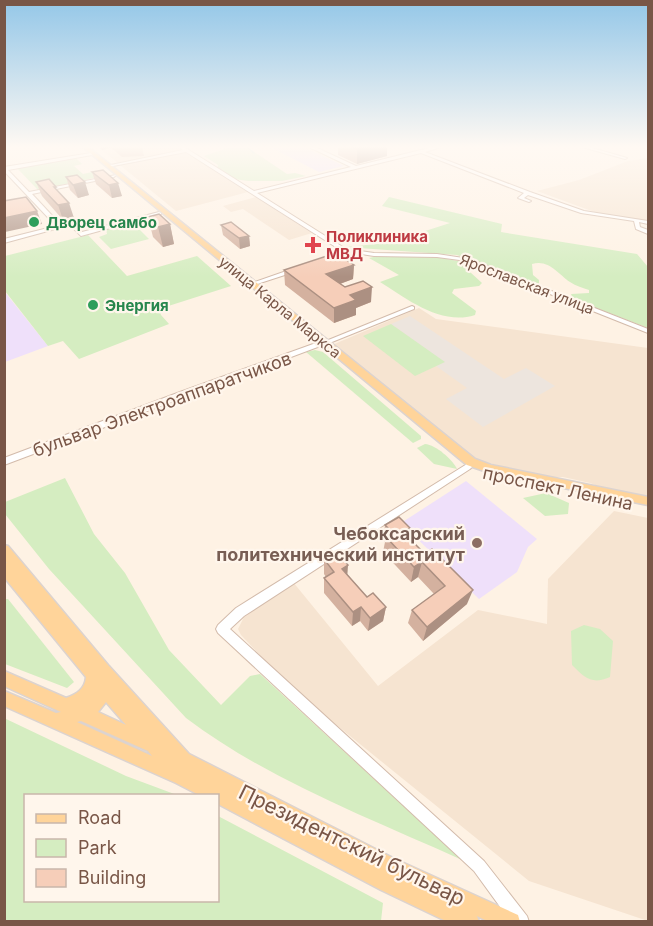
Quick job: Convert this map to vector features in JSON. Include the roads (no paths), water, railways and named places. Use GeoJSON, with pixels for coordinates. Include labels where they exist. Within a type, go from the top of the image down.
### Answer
{"type":"FeatureCollection","features":[{"type":"Feature","properties":{"kind":"main road","name":"улица Карла Маркса"},"geometry":{"type":"LineString","coordinates":[[133,190],[469,465]]}},
{"type":"Feature","properties":{"kind":"main road","name":"улица Карла Маркса"},"geometry":{"type":"LineString","coordinates":[[136,190],[161,212]]}},
{"type":"Feature","properties":{"kind":"main road","name":"проспект Ленина"},"geometry":{"type":"LineString","coordinates":[[469,465],[482,473],[648,501]]}},
{"type":"Feature","properties":{"kind":"main road","name":"проспект Ленина"},"geometry":{"type":"LineString","coordinates":[[602,495],[648,507]]}},
{"type":"Feature","properties":{"kind":"main road","name":"Президентский бульвар"},"geometry":{"type":"LineString","coordinates":[[4,550],[98,672],[105,689],[151,744],[181,768],[388,883],[470,921]]}},
{"type":"Feature","properties":{"kind":"main road","name":"Президентский бульвар"},"geometry":{"type":"LineString","coordinates":[[4,567],[181,768],[511,921]]}},
{"type":"Feature","properties":{"kind":"main road"},"geometry":{"type":"LineString","coordinates":[[66,706],[84,698],[90,692],[98,672]]}},
{"type":"Feature","properties":{"kind":"main road"},"geometry":{"type":"LineString","coordinates":[[4,678],[151,744]]}},
{"type":"Feature","properties":{"kind":"main road"},"geometry":{"type":"LineString","coordinates":[[55,721],[83,714],[98,703],[105,689]]}},
{"type":"Feature","properties":{"kind":"main road"},"geometry":{"type":"LineString","coordinates":[[4,698],[55,721],[181,768]]}},
{"type":"Feature","properties":{"kind":"street"},"geometry":{"type":"LineString","coordinates":[[25,190],[31,193],[59,226]]}},
{"type":"Feature","properties":{"kind":"street"},"geometry":{"type":"LineString","coordinates":[[31,193],[45,190]]}},
{"type":"Feature","properties":{"kind":"street","name":"Ярославская улица"},"geometry":{"type":"LineString","coordinates":[[249,190],[340,248],[351,252],[438,255],[468,260],[648,331]]}},
{"type":"Feature","properties":{"kind":"street"},"geometry":{"type":"LineString","coordinates":[[253,193],[264,190]]}},
{"type":"Feature","properties":{"kind":"street"},"geometry":{"type":"LineString","coordinates":[[521,190],[583,212],[648,222]]}},
{"type":"Feature","properties":{"kind":"street"},"geometry":{"type":"LineString","coordinates":[[528,193],[520,198],[529,201]]}},
{"type":"Feature","properties":{"kind":"street"},"geometry":{"type":"LineString","coordinates":[[4,241],[71,223],[81,234],[161,212]]}},
{"type":"Feature","properties":{"kind":"street"},"geometry":{"type":"LineString","coordinates":[[636,221],[638,228],[648,232]]}},
{"type":"Feature","properties":{"kind":"street"},"geometry":{"type":"LineString","coordinates":[[339,255],[351,252]]}},
{"type":"Feature","properties":{"kind":"street"},"geometry":{"type":"LineString","coordinates":[[250,285],[299,268]]}},
{"type":"Feature","properties":{"kind":"street"},"geometry":{"type":"LineString","coordinates":[[320,344],[412,308]]}},
{"type":"Feature","properties":{"kind":"street","name":"бульвар Электроаппаратчиков"},"geometry":{"type":"LineString","coordinates":[[4,458],[164,396],[320,344]]}},
{"type":"Feature","properties":{"kind":"street","name":"бульвар Электроаппаратчиков"},"geometry":{"type":"LineString","coordinates":[[4,462],[320,344]]}},
{"type":"Feature","properties":{"kind":"street"},"geometry":{"type":"LineString","coordinates":[[469,465],[240,612],[222,629],[229,638],[479,866],[521,921]]}},
{"type":"Feature","properties":{"kind":"place","name":"Дворец самбо"},"geometry":{"type":"Point","coordinates":[34,222]}},
{"type":"Feature","properties":{"kind":"place","name":"Поликлиника МВД"},"geometry":{"type":"Point","coordinates":[313,245]}},
{"type":"Feature","properties":{"kind":"place","name":"Энергия"},"geometry":{"type":"Point","coordinates":[93,305]}},
{"type":"Feature","properties":{"kind":"place","name":"Чебоксарский политехнический институт"},"geometry":{"type":"Point","coordinates":[477,543]}}]}
